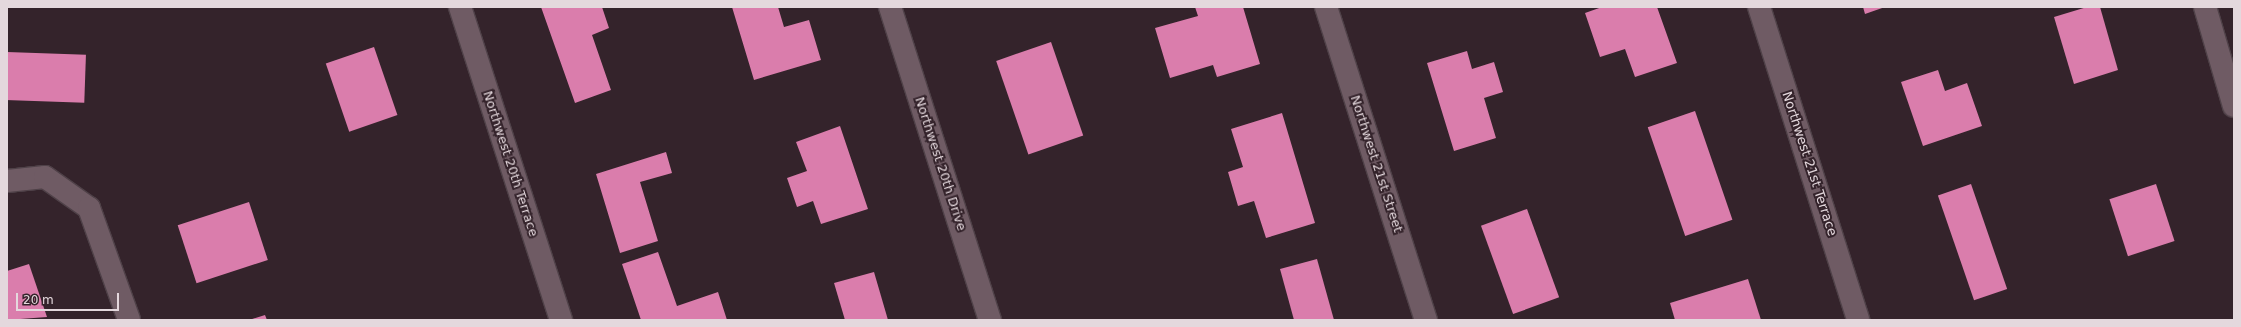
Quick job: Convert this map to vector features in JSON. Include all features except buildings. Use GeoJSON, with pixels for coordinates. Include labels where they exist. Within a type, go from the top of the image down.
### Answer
{"type":"FeatureCollection","features":[{"type":"Feature","properties":{"kind":"street","name":"Northwest 20th Terrace"},"geometry":{"type":"LineString","coordinates":[[460,7],[561,320]]}},
{"type":"Feature","properties":{"kind":"street","name":"Northwest 20th Drive"},"geometry":{"type":"LineString","coordinates":[[890,7],[990,320]]}},
{"type":"Feature","properties":{"kind":"street","name":"Northwest 21st Street"},"geometry":{"type":"LineString","coordinates":[[1326,7],[1426,320]]}},
{"type":"Feature","properties":{"kind":"street","name":"Northwest 21st Terrace"},"geometry":{"type":"LineString","coordinates":[[1760,7],[1858,320]]}},
{"type":"Feature","properties":{"kind":"street"},"geometry":{"type":"LineString","coordinates":[[2205,7],[2234,106]]}},
{"type":"Feature","properties":{"kind":"street"},"geometry":{"type":"LineString","coordinates":[[7,181],[45,177],[89,208],[129,320]]}}]}
